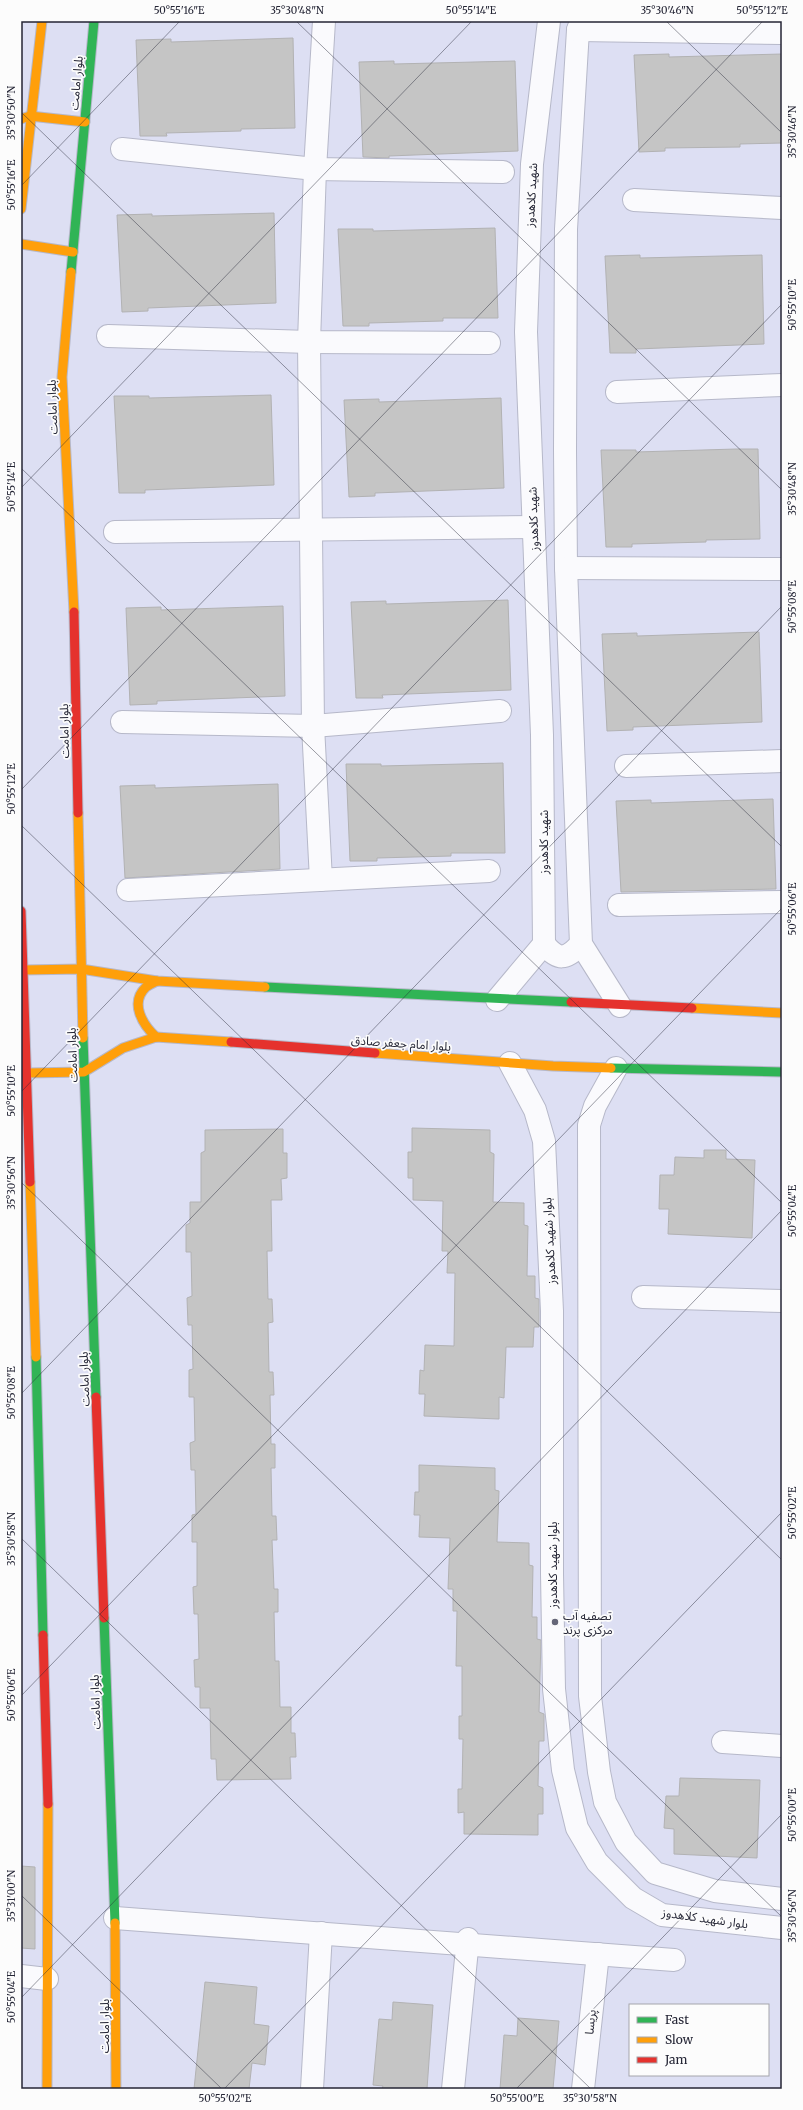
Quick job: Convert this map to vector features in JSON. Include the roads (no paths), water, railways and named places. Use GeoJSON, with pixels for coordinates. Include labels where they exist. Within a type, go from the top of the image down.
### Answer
{"type":"FeatureCollection","features":[{"type":"Feature","properties":{"kind":"street"},"geometry":{"type":"LineString","coordinates":[[21,209],[30,116],[42,21]]}},
{"type":"Feature","properties":{"kind":"street","name":"بلوار امامت"},"geometry":{"type":"LineString","coordinates":[[94,21],[62,377],[75,635],[84,1072],[115,1918],[116,2089]]}},
{"type":"Feature","properties":{"kind":"street"},"geometry":{"type":"LineString","coordinates":[[321,880],[313,726],[309,342],[315,169],[324,21]]}},
{"type":"Feature","properties":{"kind":"street","name":"شهید کلاهدوز"},"geometry":{"type":"LineString","coordinates":[[544,944],[542,735],[526,332],[532,164],[549,21]]}},
{"type":"Feature","properties":{"kind":"street"},"geometry":{"type":"LineString","coordinates":[[620,1006],[581,944],[566,568],[566,229],[580,26],[782,33]]}},
{"type":"Feature","properties":{"kind":"street"},"geometry":{"type":"LineString","coordinates":[[21,119],[30,116],[85,122]]}},
{"type":"Feature","properties":{"kind":"street"},"geometry":{"type":"LineString","coordinates":[[122,149],[315,169],[503,172]]}},
{"type":"Feature","properties":{"kind":"street"},"geometry":{"type":"LineString","coordinates":[[634,200],[782,208]]}},
{"type":"Feature","properties":{"kind":"street"},"geometry":{"type":"LineString","coordinates":[[21,244],[73,252]]}},
{"type":"Feature","properties":{"kind":"street"},"geometry":{"type":"LineString","coordinates":[[108,336],[309,342],[489,343]]}},
{"type":"Feature","properties":{"kind":"street"},"geometry":{"type":"LineString","coordinates":[[617,392],[782,385]]}},
{"type":"Feature","properties":{"kind":"street"},"geometry":{"type":"LineString","coordinates":[[115,532],[533,527]]}},
{"type":"Feature","properties":{"kind":"street"},"geometry":{"type":"LineString","coordinates":[[566,568],[782,569]]}},
{"type":"Feature","properties":{"kind":"street"},"geometry":{"type":"LineString","coordinates":[[122,722],[313,726],[500,712]]}},
{"type":"Feature","properties":{"kind":"street"},"geometry":{"type":"LineString","coordinates":[[542,735],[573,734]]}},
{"type":"Feature","properties":{"kind":"street"},"geometry":{"type":"LineString","coordinates":[[626,766],[782,761]]}},
{"type":"Feature","properties":{"kind":"street"},"geometry":{"type":"LineString","coordinates":[[128,890],[489,871]]}},
{"type":"Feature","properties":{"kind":"street"},"geometry":{"type":"LineString","coordinates":[[619,905],[782,902]]}},
{"type":"Feature","properties":{"kind":"street"},"geometry":{"type":"LineString","coordinates":[[21,911],[35,1311],[36,1435],[48,1793],[47,2089]]}},
{"type":"Feature","properties":{"kind":"street"},"geometry":{"type":"LineString","coordinates":[[497,1000],[544,944],[553,955],[563,957],[572,954],[581,944]]}},
{"type":"Feature","properties":{"kind":"street"},"geometry":{"type":"LineString","coordinates":[[23,970],[81,969],[157,981],[497,1000],[782,1013]]}},
{"type":"Feature","properties":{"kind":"street"},"geometry":{"type":"LineString","coordinates":[[156,1037],[147,1029],[140,1018],[138,1005],[146,987],[157,981]]}},
{"type":"Feature","properties":{"kind":"street","name":"بلوار امام جعفر صادق"},"geometry":{"type":"LineString","coordinates":[[84,1072],[123,1048],[156,1037],[510,1063],[616,1068],[782,1072]]}},
{"type":"Feature","properties":{"kind":"street","name":"بلوار شهید کلاهدوز"},"geometry":{"type":"LineString","coordinates":[[510,1063],[535,1110],[544,1141],[552,1311],[552,1574],[554,1689],[563,1770],[577,1828],[598,1862],[633,1898],[662,1915],[782,1928]]}},
{"type":"Feature","properties":{"kind":"street"},"geometry":{"type":"LineString","coordinates":[[616,1068],[595,1106],[589,1125],[590,1696],[599,1772],[605,1802],[626,1842],[655,1873],[715,1891],[782,1899]]}},
{"type":"Feature","properties":{"kind":"street"},"geometry":{"type":"LineString","coordinates":[[27,1072],[84,1072]]}},
{"type":"Feature","properties":{"kind":"street"},"geometry":{"type":"LineString","coordinates":[[643,1297],[782,1301]]}},
{"type":"Feature","properties":{"kind":"street"},"geometry":{"type":"LineString","coordinates":[[26,1317],[35,1311]]}},
{"type":"Feature","properties":{"kind":"street"},"geometry":{"type":"LineString","coordinates":[[26,1428],[36,1435]]}},
{"type":"Feature","properties":{"kind":"street"},"geometry":{"type":"LineString","coordinates":[[723,1742],[782,1746]]}},
{"type":"Feature","properties":{"kind":"street"},"geometry":{"type":"LineString","coordinates":[[115,1918],[468,1942],[674,1960]]}},
{"type":"Feature","properties":{"kind":"street"},"geometry":{"type":"LineString","coordinates":[[312,2089],[321,1933]]}},
{"type":"Feature","properties":{"kind":"street"},"geometry":{"type":"LineString","coordinates":[[453,2089],[468,1942]]}},
{"type":"Feature","properties":{"kind":"street","name":"پریسا"},"geometry":{"type":"LineString","coordinates":[[583,2089],[598,1954]]}},
{"type":"Feature","properties":{"kind":"street"},"geometry":{"type":"LineString","coordinates":[[21,1976],[48,1979]]}},
{"type":"Feature","properties":{"kind":"place","name":"تصفیه آب مرکزی پرند"},"geometry":{"type":"Point","coordinates":[555,1622]}}]}
